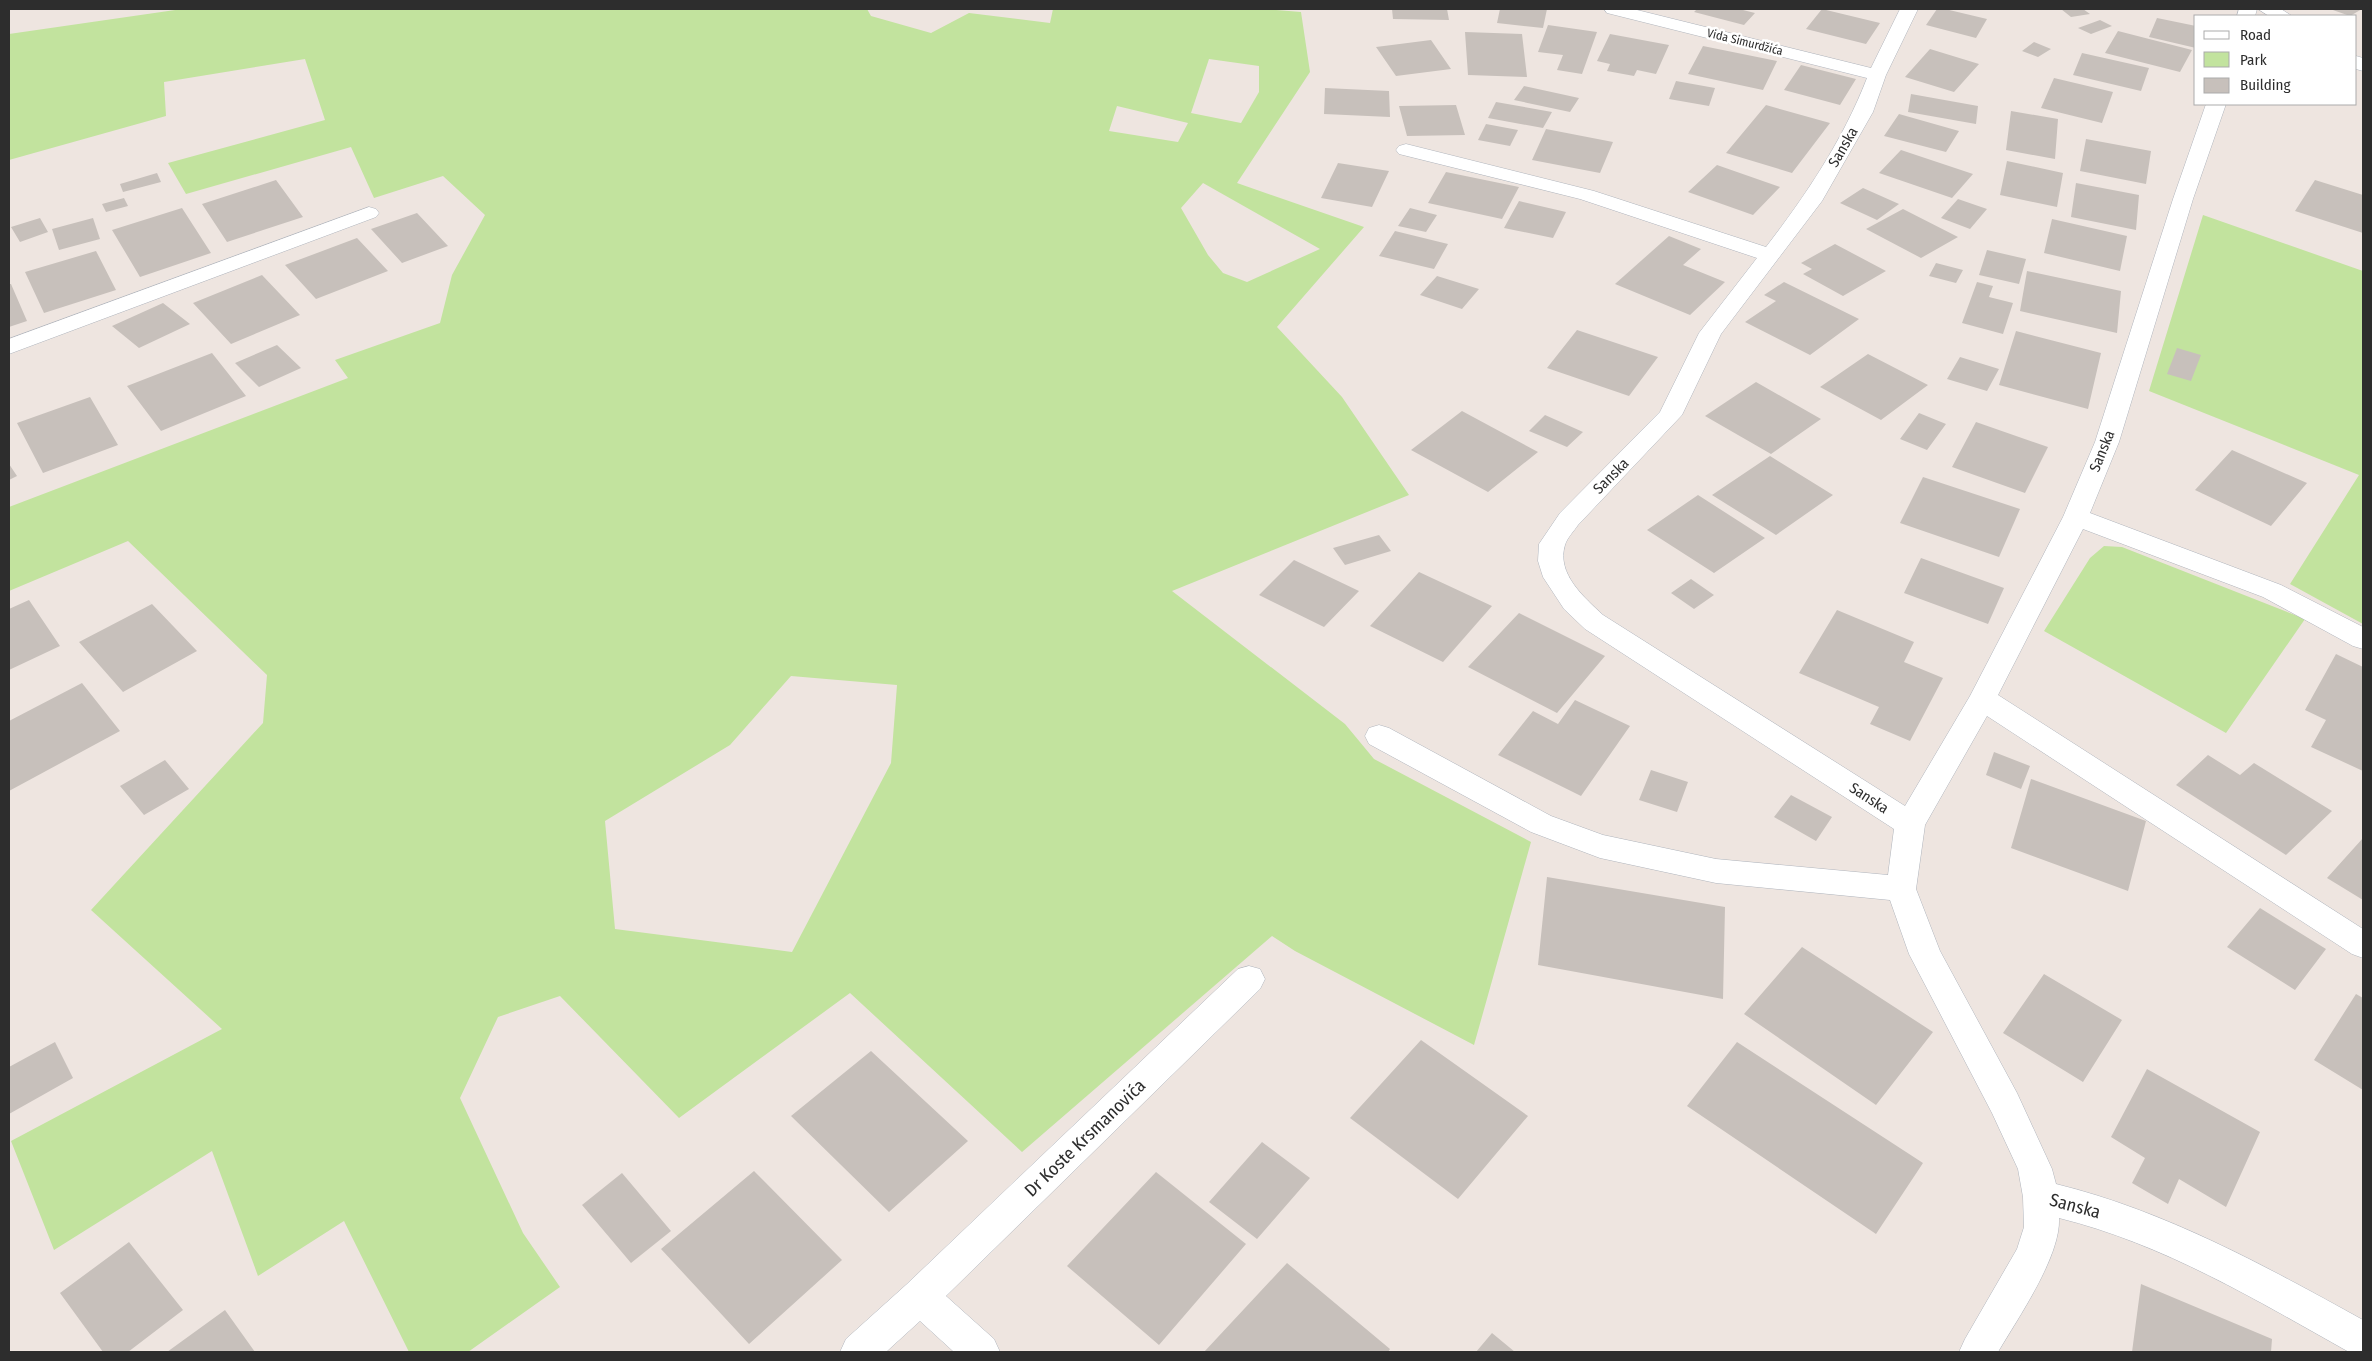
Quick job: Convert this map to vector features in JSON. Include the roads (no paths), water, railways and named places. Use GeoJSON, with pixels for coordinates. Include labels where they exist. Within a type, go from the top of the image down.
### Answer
{"type":"FeatureCollection","features":[{"type":"Feature","properties":{"kind":"street","name":"Vida Simurdžića"},"geometry":{"type":"LineString","coordinates":[[1613,9],[1877,74]]}},
{"type":"Feature","properties":{"kind":"street","name":"Sanska"},"geometry":{"type":"LineString","coordinates":[[1909,9],[1877,74],[1863,112],[1816,193],[1710,333],[1670,415],[1569,519],[1552,544],[1551,561],[1563,590],[1594,622],[1910,824]]}},
{"type":"Feature","properties":{"kind":"street"},"geometry":{"type":"LineString","coordinates":[[2267,9],[2281,15]]}},
{"type":"Feature","properties":{"kind":"street","name":"Sanska"},"geometry":{"type":"LineString","coordinates":[[2216,105],[2183,199],[2107,442],[2076,517],[1982,699],[1910,824],[1901,889],[1925,954],[2005,1104],[2035,1169],[2041,1198],[2080,1205],[2138,1225],[2246,1276],[2363,1340]]}},
{"type":"Feature","properties":{"kind":"street"},"geometry":{"type":"LineString","coordinates":[[1406,150],[1579,192],[1770,255]]}},
{"type":"Feature","properties":{"kind":"street"},"geometry":{"type":"LineString","coordinates":[[9,347],[369,214]]}},
{"type":"Feature","properties":{"kind":"street"},"geometry":{"type":"LineString","coordinates":[[2076,517],[2272,591],[2363,639]]}},
{"type":"Feature","properties":{"kind":"street"},"geometry":{"type":"LineString","coordinates":[[1982,699],[2363,944]]}},
{"type":"Feature","properties":{"kind":"street"},"geometry":{"type":"LineString","coordinates":[[1379,736],[1541,824],[1600,846],[1716,871],[1772,878],[1901,889]]}},
{"type":"Feature","properties":{"kind":"street","name":"Dr Koste Krsmanovića"},"geometry":{"type":"LineString","coordinates":[[859,1352],[920,1297],[1250,978]]}},
{"type":"Feature","properties":{"kind":"street"},"geometry":{"type":"LineString","coordinates":[[1978,1352],[2033,1256],[2042,1227],[2041,1198]]}},
{"type":"Feature","properties":{"kind":"street"},"geometry":{"type":"LineString","coordinates":[[920,1297],[981,1352]]}}]}
